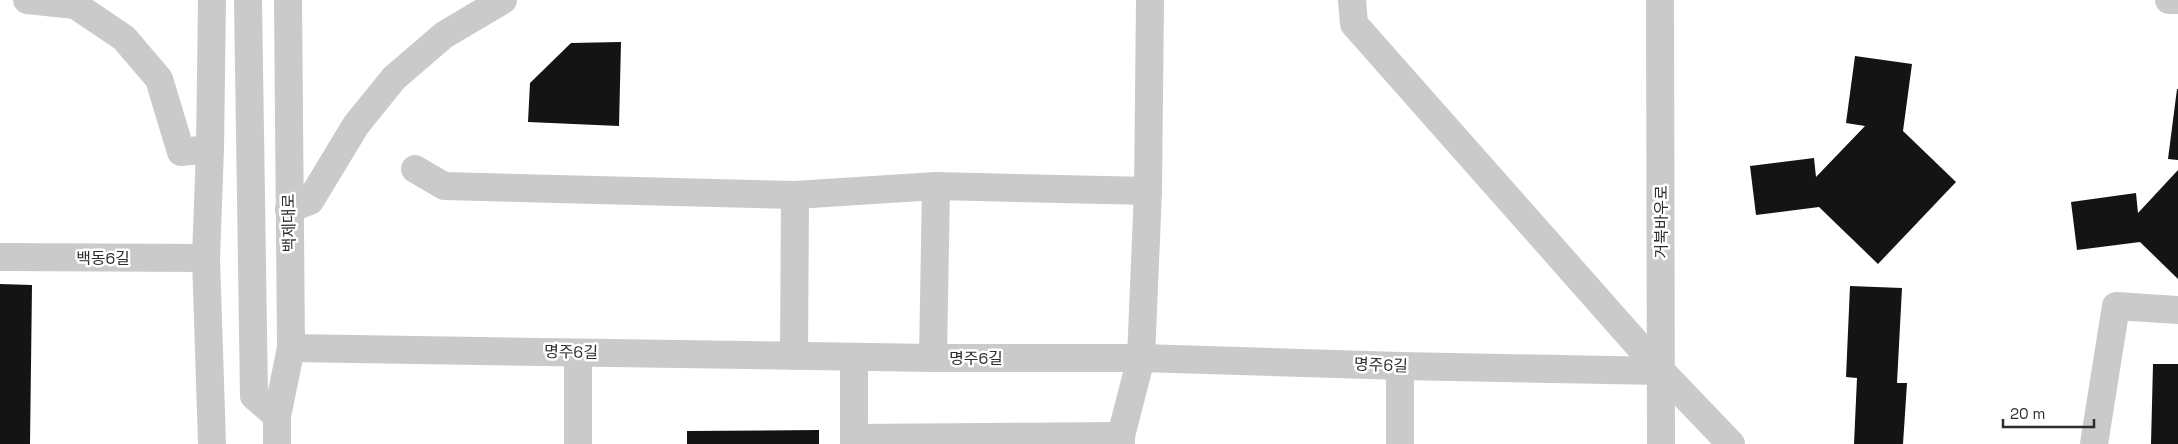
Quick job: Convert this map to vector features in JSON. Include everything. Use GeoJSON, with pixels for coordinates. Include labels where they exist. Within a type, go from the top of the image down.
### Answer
{"type":"FeatureCollection","features":[{"type":"Feature","properties":{"kind":"street"},"geometry":{"type":"LineString","coordinates":[[27,0],[75,6],[124,38],[160,79],[181,152],[210,149]]}},
{"type":"Feature","properties":{"kind":"street"},"geometry":{"type":"LineString","coordinates":[[212,0],[206,258],[212,444]]}},
{"type":"Feature","properties":{"kind":"street"},"geometry":{"type":"LineString","coordinates":[[248,0],[254,396],[277,416]]}},
{"type":"Feature","properties":{"kind":"street","name":"백제대로"},"geometry":{"type":"LineString","coordinates":[[277,444],[277,416],[291,348],[288,0]]}},
{"type":"Feature","properties":{"kind":"street"},"geometry":{"type":"LineString","coordinates":[[289,209],[310,201],[356,125],[394,78],[444,35],[503,0]]}},
{"type":"Feature","properties":{"kind":"street"},"geometry":{"type":"LineString","coordinates":[[854,357],[854,441],[1121,440],[1141,358],[1148,191],[1150,0]]}},
{"type":"Feature","properties":{"kind":"street"},"geometry":{"type":"LineString","coordinates":[[1352,0],[1354,24],[1661,371],[1731,444]]}},
{"type":"Feature","properties":{"kind":"street","name":"거북바우로"},"geometry":{"type":"LineString","coordinates":[[1660,0],[1661,444]]}},
{"type":"Feature","properties":{"kind":"street"},"geometry":{"type":"LineString","coordinates":[[2169,0],[2178,0]]}},
{"type":"Feature","properties":{"kind":"street"},"geometry":{"type":"LineString","coordinates":[[415,169],[444,186],[795,195],[936,186],[1148,191]]}},
{"type":"Feature","properties":{"kind":"street"},"geometry":{"type":"LineString","coordinates":[[933,358],[936,186]]}},
{"type":"Feature","properties":{"kind":"street"},"geometry":{"type":"LineString","coordinates":[[794,356],[795,195]]}},
{"type":"Feature","properties":{"kind":"street","name":"백동6길"},"geometry":{"type":"LineString","coordinates":[[0,257],[206,258]]}},
{"type":"Feature","properties":{"kind":"street"},"geometry":{"type":"LineString","coordinates":[[2094,444],[2116,306],[2178,310]]}},
{"type":"Feature","properties":{"kind":"street","name":"명주6길"},"geometry":{"type":"LineString","coordinates":[[291,348],[933,358],[1141,358],[1400,366],[1661,371]]}},
{"type":"Feature","properties":{"kind":"street"},"geometry":{"type":"LineString","coordinates":[[578,352],[578,444]]}},
{"type":"Feature","properties":{"kind":"street"},"geometry":{"type":"LineString","coordinates":[[1400,366],[1400,444]]}},
{"type":"Feature","properties":{"kind":"building"},"geometry":{"type":"Polygon","coordinates":[[[621,42],[619,126],[528,122],[530,83],[571,43],[621,42]]]}},
{"type":"Feature","properties":{"kind":"building"},"geometry":{"type":"Polygon","coordinates":[[[1855,56],[1912,64],[1903,131],[1956,182],[1878,264],[1819,207],[1756,215],[1750,166],[1814,158],[1816,177],[1865,126],[1846,123],[1855,56]]]}},
{"type":"Feature","properties":{"kind":"building"},"geometry":{"type":"Polygon","coordinates":[[[2178,89],[2178,160],[2168,159],[2178,89]]]}},
{"type":"Feature","properties":{"kind":"building"},"geometry":{"type":"Polygon","coordinates":[[[2178,170],[2178,279],[2140,242],[2077,250],[2071,202],[2136,193],[2138,213],[2178,170]]]}},
{"type":"Feature","properties":{"kind":"building"},"geometry":{"type":"Polygon","coordinates":[[[0,284],[32,285],[30,444],[0,444],[0,284]]]}},
{"type":"Feature","properties":{"kind":"building"},"geometry":{"type":"Polygon","coordinates":[[[1850,286],[1902,288],[1897,383],[1907,383],[1903,444],[1854,444],[1857,378],[1846,377],[1850,286]]]}},
{"type":"Feature","properties":{"kind":"building"},"geometry":{"type":"Polygon","coordinates":[[[2153,364],[2178,364],[2178,444],[2151,444],[2153,364]]]}},
{"type":"Feature","properties":{"kind":"building"},"geometry":{"type":"Polygon","coordinates":[[[819,430],[819,444],[687,444],[687,431],[819,430]]]}}]}
